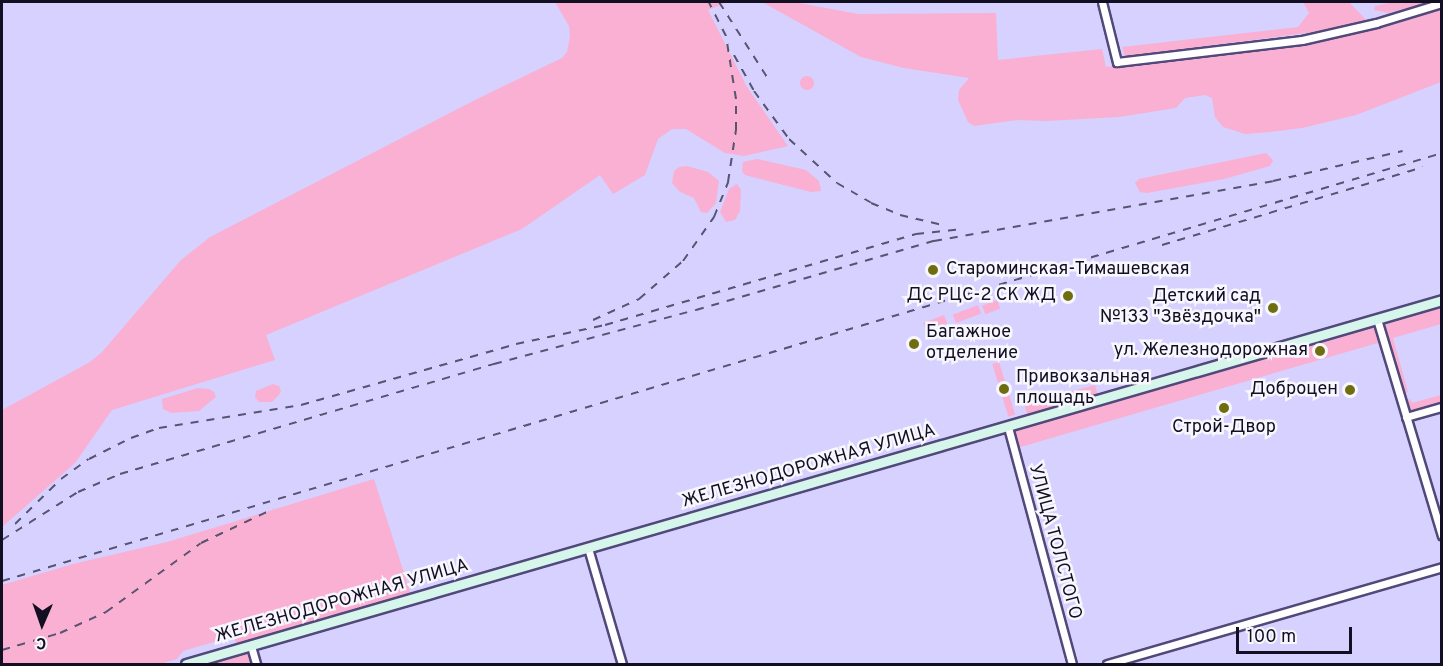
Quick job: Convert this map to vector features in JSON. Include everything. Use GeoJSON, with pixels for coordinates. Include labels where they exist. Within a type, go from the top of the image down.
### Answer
{"type":"FeatureCollection","features":[{"type":"Feature","properties":{"kind":"main road","name":"ЖЕЛЕЗНОДОРОЖНАЯ УЛИЦА"},"geometry":{"type":"LineString","coordinates":[[186,664],[1442,300]]}},
{"type":"Feature","properties":{"kind":"street"},"geometry":{"type":"LineString","coordinates":[[1102,2],[1117,62],[1302,40],[1376,23],[1442,3]]}},
{"type":"Feature","properties":{"kind":"street"},"geometry":{"type":"LineString","coordinates":[[1377,319],[1442,535]]}},
{"type":"Feature","properties":{"kind":"street"},"geometry":{"type":"LineString","coordinates":[[1407,417],[1442,407]]}},
{"type":"Feature","properties":{"kind":"street","name":"УЛИЦА ТОЛСТОГО"},"geometry":{"type":"LineString","coordinates":[[1008,427],[1072,664]]}},
{"type":"Feature","properties":{"kind":"street"},"geometry":{"type":"LineString","coordinates":[[588,548],[622,664]]}},
{"type":"Feature","properties":{"kind":"street"},"geometry":{"type":"LineString","coordinates":[[1107,664],[1442,567]]}},
{"type":"Feature","properties":{"kind":"street"},"geometry":{"type":"LineString","coordinates":[[251,646],[256,664]]}},
{"type":"Feature","properties":{"kind":"shaded area"},"geometry":{"type":"Polygon","coordinates":[[[555,2],[728,2],[708,10],[747,87],[788,146],[744,156],[725,153],[686,129],[672,129],[658,139],[645,175],[613,194],[600,175],[522,229],[266,335],[275,360],[112,410],[75,463],[2,527],[2,410],[90,362],[102,352],[181,260],[210,237],[475,100],[562,58],[567,52],[570,37],[569,26],[555,2]]]}},
{"type":"Feature","properties":{"kind":"shaded area"},"geometry":{"type":"Polygon","coordinates":[[[762,2],[794,2],[858,14],[996,13],[998,60],[1102,49],[1106,67],[1315,42],[1441,8],[1441,82],[1356,115],[1302,128],[1270,132],[1245,134],[1223,127],[1215,117],[1212,98],[1205,95],[1185,98],[1176,108],[1119,117],[1046,121],[1017,120],[974,126],[968,122],[958,100],[959,90],[969,78],[904,68],[861,57],[762,2]]]}},
{"type":"Feature","properties":{"kind":"shaded area"},"geometry":{"type":"Polygon","coordinates":[[[1303,2],[1349,2],[1366,20],[1314,32],[1125,57],[1122,47],[1298,27],[1309,13],[1303,2]]]}},
{"type":"Feature","properties":{"kind":"shaded area"},"geometry":{"type":"Polygon","coordinates":[[[1394,2],[1430,2],[1388,13],[1374,10],[1375,6],[1394,2]]]}},
{"type":"Feature","properties":{"kind":"shaded area"},"geometry":{"type":"Polygon","coordinates":[[[804,76],[810,76],[814,83],[810,90],[804,90],[800,86],[800,80],[804,76]]]}},
{"type":"Feature","properties":{"kind":"shaded area"},"geometry":{"type":"Polygon","coordinates":[[[1266,153],[1273,160],[1270,166],[1224,179],[1147,193],[1140,192],[1135,183],[1139,179],[1266,153]]]}},
{"type":"Feature","properties":{"kind":"shaded area"},"geometry":{"type":"Polygon","coordinates":[[[757,159],[806,170],[819,181],[821,191],[811,192],[745,175],[742,171],[743,162],[757,159]]]}},
{"type":"Feature","properties":{"kind":"shaded area"},"geometry":{"type":"Polygon","coordinates":[[[687,166],[708,172],[719,181],[716,203],[707,213],[701,212],[694,198],[680,192],[672,183],[674,171],[679,167],[687,166]]]}},
{"type":"Feature","properties":{"kind":"shaded area"},"geometry":{"type":"Polygon","coordinates":[[[737,184],[741,190],[740,211],[735,220],[726,222],[720,212],[729,189],[737,184]]]}},
{"type":"Feature","properties":{"kind":"shaded area"},"geometry":{"type":"Polygon","coordinates":[[[997,300],[1000,308],[985,314],[982,306],[997,300]]]}},
{"type":"Feature","properties":{"kind":"shaded area"},"geometry":{"type":"Polygon","coordinates":[[[978,305],[981,313],[956,323],[953,315],[978,305]]]}},
{"type":"Feature","properties":{"kind":"shaded area"},"geometry":{"type":"Polygon","coordinates":[[[1441,307],[1441,324],[1393,338],[1408,392],[1403,393],[1385,333],[1386,325],[1441,307]]]}},
{"type":"Feature","properties":{"kind":"shaded area"},"geometry":{"type":"Polygon","coordinates":[[[944,315],[947,323],[927,331],[923,323],[944,315]]]}},
{"type":"Feature","properties":{"kind":"shaded area"},"geometry":{"type":"Polygon","coordinates":[[[1372,327],[1378,330],[1381,342],[1017,448],[1012,432],[1372,327]]]}},
{"type":"Feature","properties":{"kind":"shaded area"},"geometry":{"type":"Polygon","coordinates":[[[999,362],[1015,415],[1008,417],[992,364],[999,362]]]}},
{"type":"Feature","properties":{"kind":"shaded area"},"geometry":{"type":"Polygon","coordinates":[[[273,384],[279,386],[281,391],[279,395],[272,402],[259,402],[255,397],[256,391],[273,384]]]}},
{"type":"Feature","properties":{"kind":"shaded area"},"geometry":{"type":"Polygon","coordinates":[[[1095,385],[1098,396],[1027,415],[1024,404],[1095,385]]]}},
{"type":"Feature","properties":{"kind":"shaded area"},"geometry":{"type":"Polygon","coordinates":[[[198,388],[209,389],[216,397],[199,411],[171,413],[163,409],[162,399],[198,388]]]}},
{"type":"Feature","properties":{"kind":"shaded area"},"geometry":{"type":"Polygon","coordinates":[[[1441,395],[1441,404],[1414,412],[1408,409],[1405,401],[1410,399],[1412,403],[1441,395]]]}},
{"type":"Feature","properties":{"kind":"shaded area"},"geometry":{"type":"Polygon","coordinates":[[[374,479],[411,595],[237,645],[234,636],[183,651],[177,659],[160,664],[2,664],[2,585],[73,564],[167,542],[374,479]]]}},
{"type":"Feature","properties":{"kind":"shaded area"},"geometry":{"type":"Polygon","coordinates":[[[248,654],[251,664],[212,664],[248,654]]]}},
{"type":"Feature","properties":{"kind":"railway"},"geometry":{"type":"LineString","coordinates":[[593,320],[639,299],[683,261],[714,217],[728,182],[736,130],[736,99],[726,36],[709,2]]}},
{"type":"Feature","properties":{"kind":"railway"},"geometry":{"type":"LineString","coordinates":[[719,2],[767,77]]}},
{"type":"Feature","properties":{"kind":"railway"},"geometry":{"type":"LineString","coordinates":[[734,55],[754,91],[789,139],[837,183],[871,203],[900,215],[947,226]]}},
{"type":"Feature","properties":{"kind":"railway"},"geometry":{"type":"LineString","coordinates":[[2,540],[78,492],[120,474],[494,364],[696,310],[934,241],[1273,181],[1403,151]]}},
{"type":"Feature","properties":{"kind":"railway"},"geometry":{"type":"LineString","coordinates":[[2,581],[1442,153]]}},
{"type":"Feature","properties":{"kind":"railway"},"geometry":{"type":"LineString","coordinates":[[1162,245],[1423,167]]}},
{"type":"Feature","properties":{"kind":"railway"},"geometry":{"type":"LineString","coordinates":[[15,524],[61,479],[89,459],[131,438],[159,428],[301,405],[516,344],[605,325],[916,234],[963,229]]}},
{"type":"Feature","properties":{"kind":"railway"},"geometry":{"type":"LineString","coordinates":[[2,650],[60,633],[106,612],[201,543],[273,509]]}},
{"type":"Feature","properties":{"kind":"place","name":"Староминская-Тимашевская"},"geometry":{"type":"Point","coordinates":[933,270]}},
{"type":"Feature","properties":{"kind":"place","name":"ДС РЦС-2 СК ЖД"},"geometry":{"type":"Point","coordinates":[1068,296]}},
{"type":"Feature","properties":{"kind":"place","name":"Детский сад №133 \"Звёздочка\""},"geometry":{"type":"Point","coordinates":[1273,308]}},
{"type":"Feature","properties":{"kind":"place","name":"Багажное отделение"},"geometry":{"type":"Point","coordinates":[914,344]}},
{"type":"Feature","properties":{"kind":"place","name":"ул. Железнодорожная"},"geometry":{"type":"Point","coordinates":[1320,351]}},
{"type":"Feature","properties":{"kind":"place","name":"Привокзальная площадь"},"geometry":{"type":"Point","coordinates":[1004,389]}},
{"type":"Feature","properties":{"kind":"place","name":"Доброцен"},"geometry":{"type":"Point","coordinates":[1350,390]}},
{"type":"Feature","properties":{"kind":"place","name":"Строй-Двор"},"geometry":{"type":"Point","coordinates":[1224,408]}}]}
